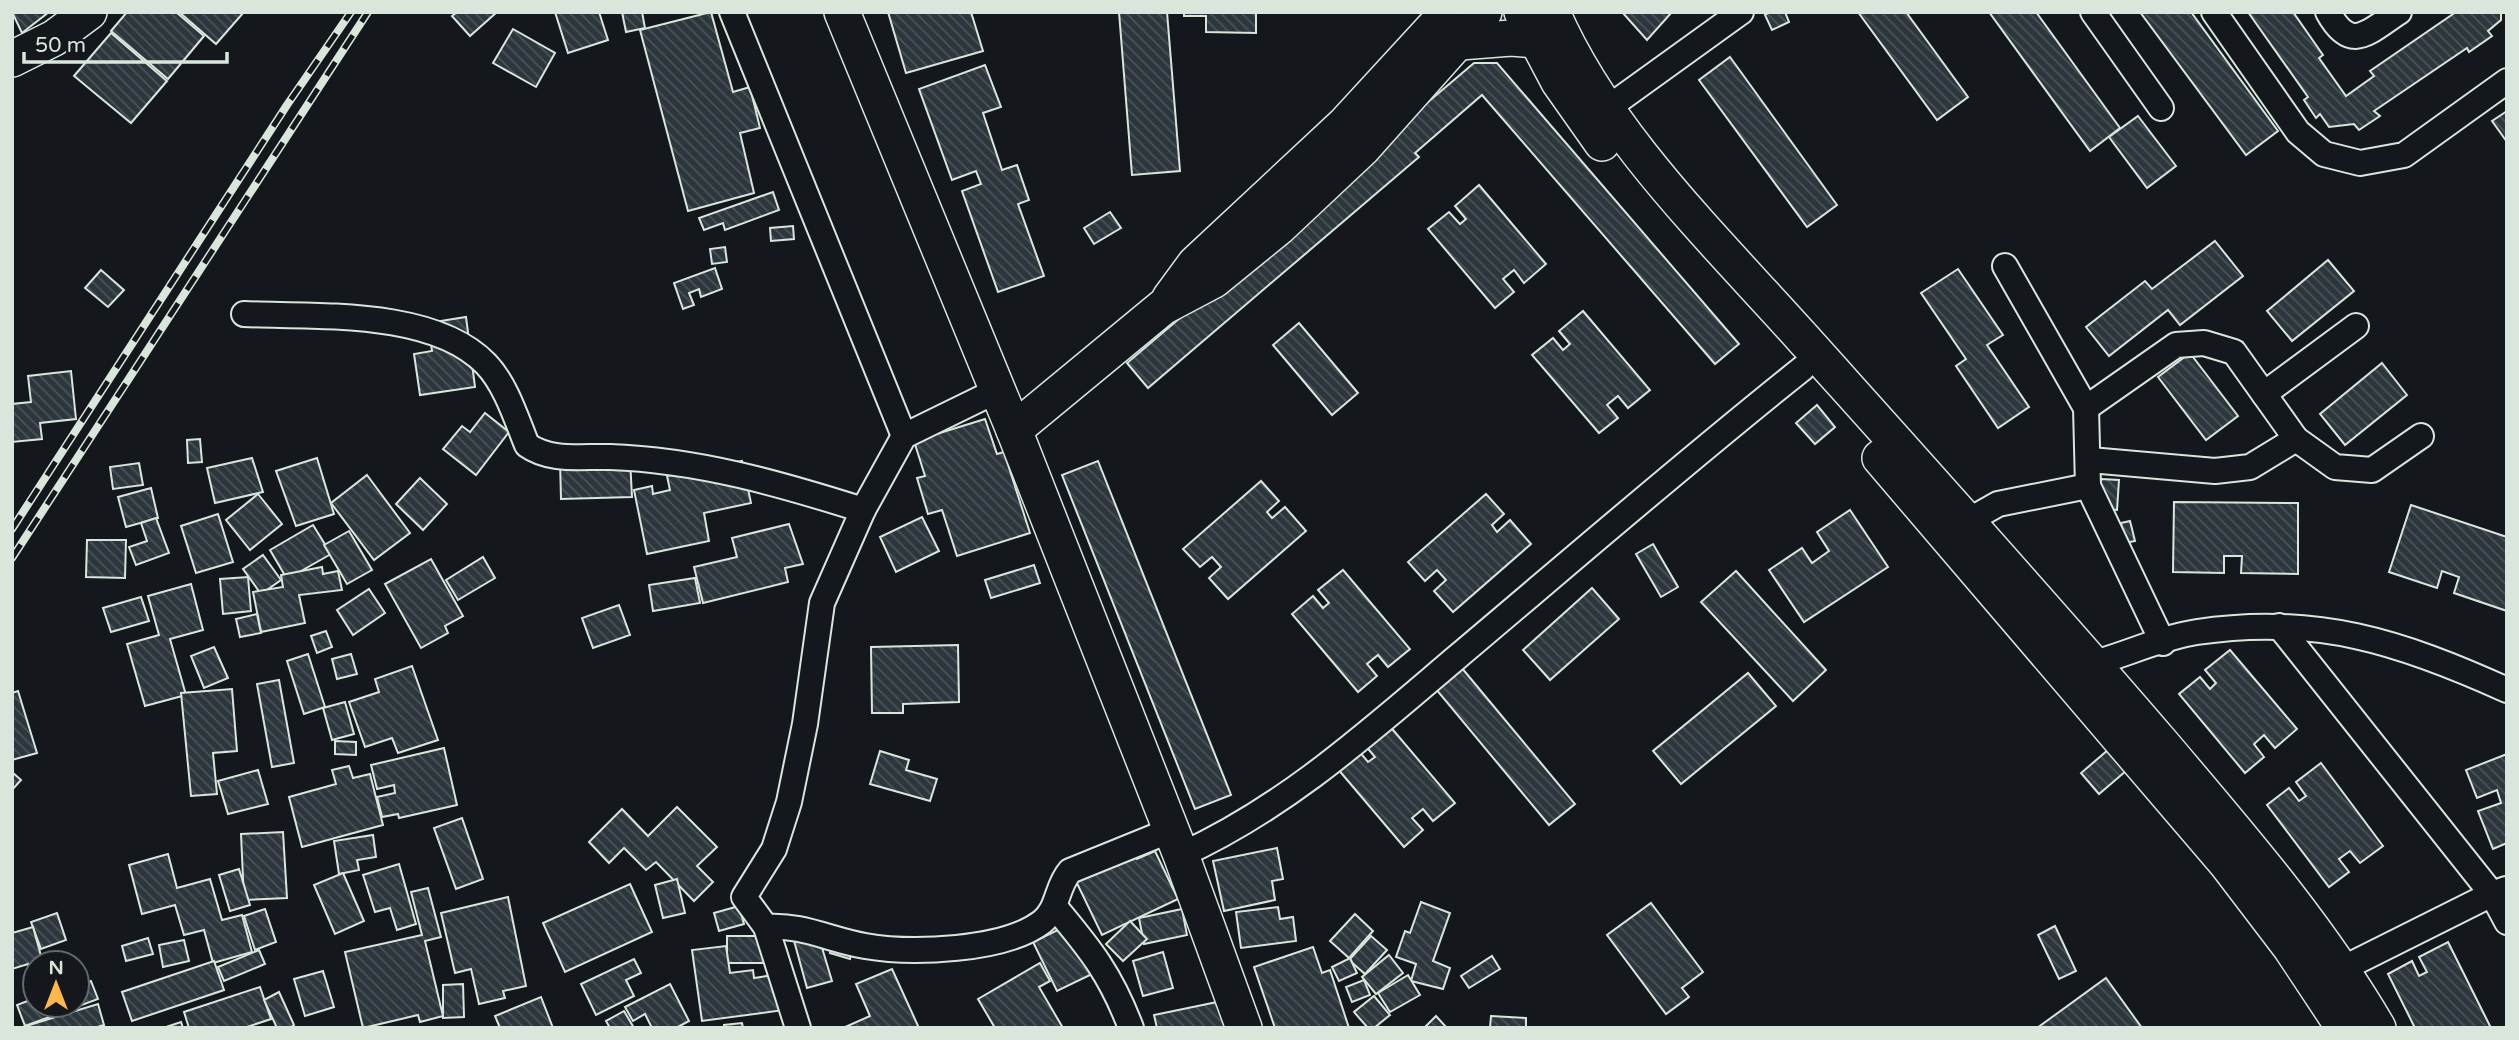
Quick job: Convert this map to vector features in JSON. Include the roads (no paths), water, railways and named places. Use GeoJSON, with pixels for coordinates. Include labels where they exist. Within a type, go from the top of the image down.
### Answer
{"type":"FeatureCollection","features":[{"type":"Feature","properties":{"kind":"main road"},"geometry":{"type":"LineString","coordinates":[[12,59],[54,38],[89,12]]}},
{"type":"Feature","properties":{"kind":"main road"},"geometry":{"type":"LineString","coordinates":[[842,12],[1014,430],[1176,842],[1244,1028]]}},
{"type":"Feature","properties":{"kind":"main road"},"geometry":{"type":"LineString","coordinates":[[1014,430],[1163,307],[1214,280],[1279,228],[1362,149],[1454,27],[1485,12]]}},
{"type":"Feature","properties":{"kind":"main road"},"geometry":{"type":"LineString","coordinates":[[1163,307],[1195,264],[1344,125],[1423,28],[1454,27],[1511,38],[1537,22]]}},
{"type":"Feature","properties":{"kind":"main road"},"geometry":{"type":"LineString","coordinates":[[1537,22],[1605,110],[1705,229],[1968,521],[2291,948],[2344,1028]]}},
{"type":"Feature","properties":{"kind":"main road"},"geometry":{"type":"LineString","coordinates":[[1537,22],[1587,125],[1663,215],[2078,668],[2249,847],[2340,970],[2378,1028]]}},
{"type":"Feature","properties":{"kind":"street"},"geometry":{"type":"LineString","coordinates":[[732,12],[904,436]]}},
{"type":"Feature","properties":{"kind":"street"},"geometry":{"type":"LineString","coordinates":[[2093,12],[2161,108]]}},
{"type":"Feature","properties":{"kind":"street"},"geometry":{"type":"LineString","coordinates":[[2214,12],[2298,132],[2325,154],[2360,163],[2404,155],[2507,81]]}},
{"type":"Feature","properties":{"kind":"street"},"geometry":{"type":"LineString","coordinates":[[2328,12],[2338,31],[2349,36],[2363,35],[2399,12]]}},
{"type":"Feature","properties":{"kind":"street"},"geometry":{"type":"LineString","coordinates":[[1605,110],[1727,17]]}},
{"type":"Feature","properties":{"kind":"street"},"geometry":{"type":"LineString","coordinates":[[2005,266],[2085,408],[2090,460],[2088,486],[2163,643]]}},
{"type":"Feature","properties":{"kind":"street"},"geometry":{"type":"LineString","coordinates":[[244,314],[387,323],[436,332],[464,345],[487,365],[500,384],[527,445],[551,457],[615,457],[721,469],[863,510]]}},
{"type":"Feature","properties":{"kind":"street"},"geometry":{"type":"LineString","coordinates":[[2264,394],[2356,326]]}},
{"type":"Feature","properties":{"kind":"street"},"geometry":{"type":"LineString","coordinates":[[2085,408],[2176,345],[2204,343],[2234,352],[2296,439],[2335,467],[2372,470],[2421,436]]}},
{"type":"Feature","properties":{"kind":"street"},"geometry":{"type":"LineString","coordinates":[[766,928],[786,926],[806,929],[862,946],[906,951],[965,947],[1020,933],[1043,921],[1055,907],[1063,880],[1070,871],[1176,842],[1223,836],[1324,767],[1529,598],[1723,431],[1803,368]]}},
{"type":"Feature","properties":{"kind":"street"},"geometry":{"type":"LineString","coordinates":[[798,1028],[766,928],[744,897],[774,849],[789,802],[805,724],[822,603],[863,510],[904,436],[996,391]]}},
{"type":"Feature","properties":{"kind":"street"},"geometry":{"type":"LineString","coordinates":[[2090,460],[2215,471],[2250,467],[2296,439]]}},
{"type":"Feature","properties":{"kind":"street"},"geometry":{"type":"LineString","coordinates":[[1968,521],[1998,504],[2088,486]]}},
{"type":"Feature","properties":{"kind":"street"},"geometry":{"type":"LineString","coordinates":[[2078,668],[2196,632],[2279,626],[2361,635],[2505,684]]}},
{"type":"Feature","properties":{"kind":"street"},"geometry":{"type":"LineString","coordinates":[[2279,626],[2499,891],[2507,922]]}},
{"type":"Feature","properties":{"kind":"street"},"geometry":{"type":"LineString","coordinates":[[2340,970],[2499,891]]}},
{"type":"Feature","properties":{"kind":"street"},"geometry":{"type":"LineString","coordinates":[[1055,907],[1093,952],[1115,986],[1132,1028]]}},
{"type":"Feature","properties":{"kind":"railway"},"geometry":{"type":"LineString","coordinates":[[12,529],[287,105],[351,12]]}},
{"type":"Feature","properties":{"kind":"railway"},"geometry":{"type":"LineString","coordinates":[[12,558],[368,12]]}}]}
